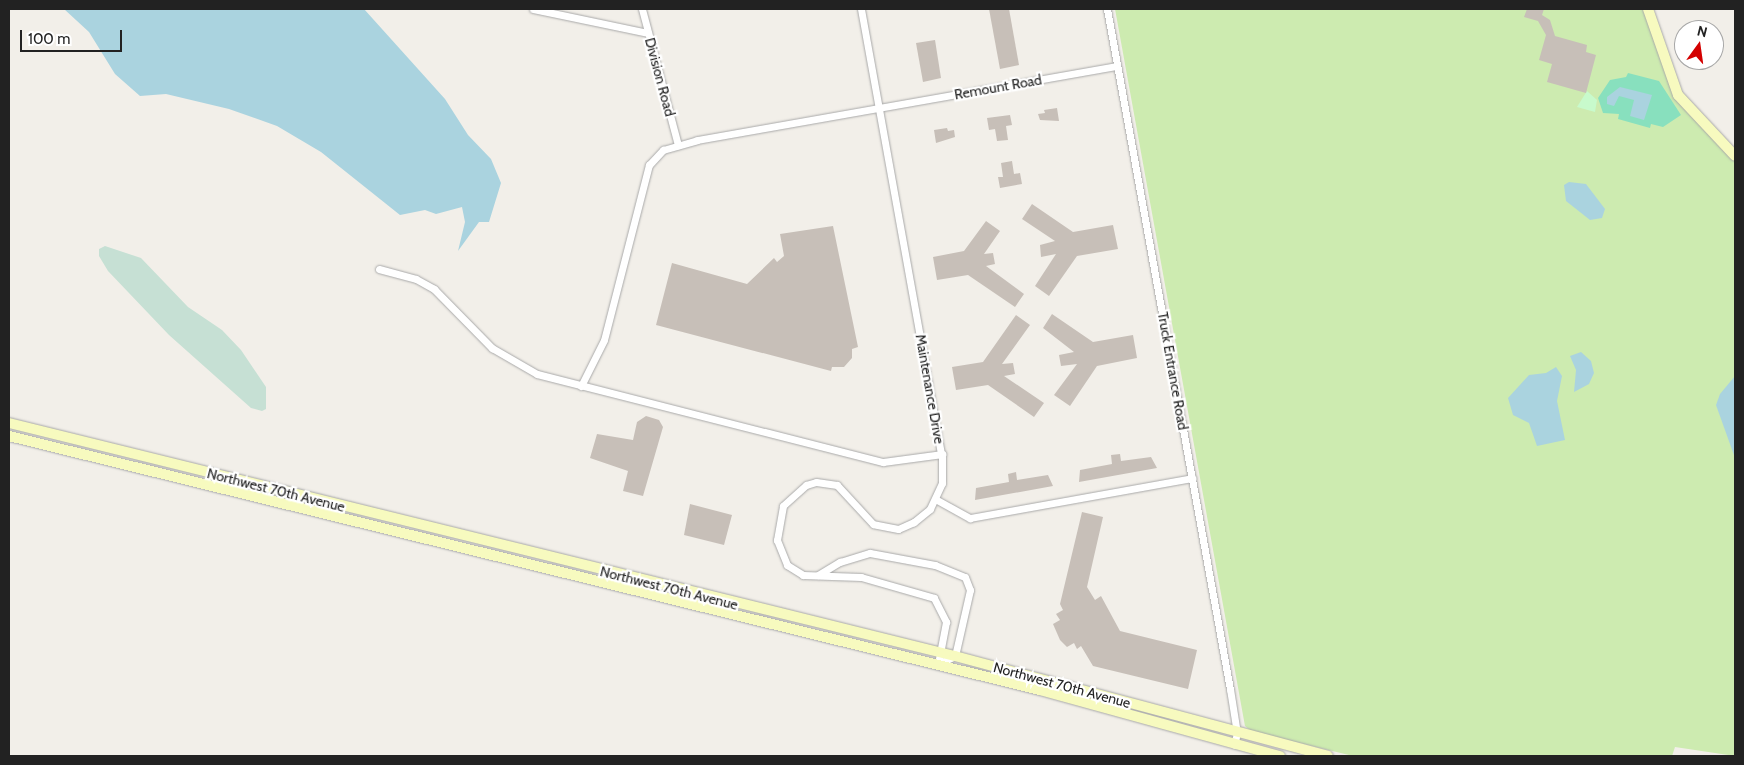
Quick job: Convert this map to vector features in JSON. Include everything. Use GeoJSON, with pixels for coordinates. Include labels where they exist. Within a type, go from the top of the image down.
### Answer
{"type":"FeatureCollection","features":[{"type":"Feature","properties":{"kind":"main road"},"geometry":{"type":"LineString","coordinates":[[1648,9],[1678,94],[1735,156]]}},
{"type":"Feature","properties":{"kind":"main road","name":"Northwest 70th Avenue"},"geometry":{"type":"LineString","coordinates":[[9,423],[955,656],[1328,756]]}},
{"type":"Feature","properties":{"kind":"main road","name":"Northwest 70th Avenue"},"geometry":{"type":"LineString","coordinates":[[9,436],[938,664],[1280,756]]}},
{"type":"Feature","properties":{"kind":"street"},"geometry":{"type":"LineString","coordinates":[[533,9],[648,34]]}},
{"type":"Feature","properties":{"kind":"street","name":"Division Road"},"geometry":{"type":"LineString","coordinates":[[642,9],[678,145]]}},
{"type":"Feature","properties":{"kind":"street","name":"Maintenance Drive"},"geometry":{"type":"LineString","coordinates":[[817,576],[803,575],[782,558],[777,530],[783,506],[806,485],[816,482],[837,485],[864,518],[889,529],[914,522],[936,500],[943,474],[942,454],[861,9]]}},
{"type":"Feature","properties":{"kind":"street","name":"Truck Entrance Road"},"geometry":{"type":"LineString","coordinates":[[1107,9],[1237,733]]}},
{"type":"Feature","properties":{"kind":"street","name":"Remount Road"},"geometry":{"type":"LineString","coordinates":[[581,386],[604,340],[649,165],[663,150],[678,145],[1118,66]]}},
{"type":"Feature","properties":{"kind":"street"},"geometry":{"type":"LineString","coordinates":[[379,269],[416,279],[434,289],[485,342],[526,369],[581,386],[883,462],[942,454]]}},
{"type":"Feature","properties":{"kind":"street"},"geometry":{"type":"LineString","coordinates":[[936,500],[970,518],[1192,478]]}},
{"type":"Feature","properties":{"kind":"street"},"geometry":{"type":"LineString","coordinates":[[817,576],[840,562],[870,553],[912,559],[958,572],[965,577],[970,590],[955,656],[938,664]]}},
{"type":"Feature","properties":{"kind":"street"},"geometry":{"type":"LineString","coordinates":[[817,576],[861,577],[934,598],[946,622],[938,664]]}},
{"type":"Feature","properties":{"kind":"street"},"geometry":{"type":"LineString","coordinates":[[1234,745],[1237,733]]}},
{"type":"Feature","properties":{"kind":"green space"},"geometry":{"type":"Polygon","coordinates":[[[1115,9],[1645,9],[1683,105],[1735,160],[1735,756],[1675,747],[1672,756],[1353,756],[1251,731],[1245,726],[1115,9]]]}},
{"type":"Feature","properties":{"kind":"green space"},"geometry":{"type":"Polygon","coordinates":[[[1628,73],[1659,81],[1681,115],[1663,127],[1651,124],[1650,128],[1618,119],[1619,114],[1603,113],[1598,98],[1610,80],[1626,77],[1628,73]]]}},
{"type":"Feature","properties":{"kind":"green space"},"geometry":{"type":"Polygon","coordinates":[[[1587,91],[1597,100],[1595,112],[1577,107],[1587,91]]]}},
{"type":"Feature","properties":{"kind":"green space"},"geometry":{"type":"Polygon","coordinates":[[[105,246],[141,258],[188,307],[222,330],[241,350],[266,387],[266,409],[262,411],[251,408],[169,335],[108,271],[99,256],[99,249],[105,246]]]}},
{"type":"Feature","properties":{"kind":"water"},"geometry":{"type":"Polygon","coordinates":[[[64,9],[364,9],[445,99],[468,135],[491,159],[501,183],[489,222],[479,222],[458,251],[465,222],[462,207],[436,214],[425,210],[400,215],[321,152],[277,126],[229,109],[166,94],[140,96],[115,74],[89,32],[64,9]]]}},
{"type":"Feature","properties":{"kind":"water"},"geometry":{"type":"Polygon","coordinates":[[[1620,87],[1652,95],[1644,120],[1630,116],[1634,100],[1619,96],[1614,106],[1607,104],[1607,97],[1620,87]]]}},
{"type":"Feature","properties":{"kind":"water"},"geometry":{"type":"Polygon","coordinates":[[[1569,182],[1586,184],[1605,209],[1602,218],[1590,220],[1566,201],[1564,185],[1569,182]]]}},
{"type":"Feature","properties":{"kind":"water"},"geometry":{"type":"Polygon","coordinates":[[[1581,352],[1591,361],[1594,373],[1589,384],[1574,392],[1576,370],[1570,356],[1581,352]]]}},
{"type":"Feature","properties":{"kind":"water"},"geometry":{"type":"Polygon","coordinates":[[[1556,367],[1562,376],[1557,401],[1565,440],[1537,446],[1529,423],[1513,415],[1508,398],[1529,375],[1546,373],[1556,367]]]}},
{"type":"Feature","properties":{"kind":"water"},"geometry":{"type":"Polygon","coordinates":[[[1735,376],[1735,458],[1716,405],[1720,394],[1735,376]]]}},
{"type":"Feature","properties":{"kind":"building"},"geometry":{"type":"Polygon","coordinates":[[[989,9],[1009,9],[1019,65],[1000,69],[989,9]]]}},
{"type":"Feature","properties":{"kind":"building"},"geometry":{"type":"Polygon","coordinates":[[[1527,9],[1544,9],[1542,15],[1550,20],[1555,36],[1587,45],[1586,52],[1596,55],[1586,93],[1547,82],[1552,64],[1539,60],[1546,35],[1538,21],[1524,17],[1527,9]]]}},
{"type":"Feature","properties":{"kind":"building"},"geometry":{"type":"Polygon","coordinates":[[[935,40],[941,78],[923,82],[916,43],[935,40]]]}},
{"type":"Feature","properties":{"kind":"building"},"geometry":{"type":"Polygon","coordinates":[[[1057,108],[1059,121],[1040,120],[1038,114],[1045,113],[1044,110],[1057,108]]]}},
{"type":"Feature","properties":{"kind":"building"},"geometry":{"type":"Polygon","coordinates":[[[1010,115],[1012,125],[1006,126],[1008,140],[997,141],[995,129],[989,130],[987,118],[1010,115]]]}},
{"type":"Feature","properties":{"kind":"building"},"geometry":{"type":"Polygon","coordinates":[[[947,128],[948,131],[954,130],[955,137],[936,143],[934,130],[947,128]]]}},
{"type":"Feature","properties":{"kind":"building"},"geometry":{"type":"Polygon","coordinates":[[[1012,161],[1014,174],[1020,173],[1022,184],[1000,188],[998,177],[1003,177],[1001,163],[1012,161]]]}},
{"type":"Feature","properties":{"kind":"building"},"geometry":{"type":"Polygon","coordinates":[[[1032,204],[1073,232],[1113,225],[1118,249],[1077,256],[1049,296],[1035,286],[1056,254],[1041,257],[1040,245],[1055,241],[1022,219],[1032,204]]]}},
{"type":"Feature","properties":{"kind":"building"},"geometry":{"type":"Polygon","coordinates":[[[986,221],[1000,231],[984,254],[993,253],[995,264],[986,266],[1024,294],[1015,307],[968,275],[937,280],[933,257],[964,251],[986,221]]]}},
{"type":"Feature","properties":{"kind":"building"},"geometry":{"type":"Polygon","coordinates":[[[833,226],[858,347],[852,349],[852,358],[844,367],[832,367],[831,371],[656,325],[672,263],[747,284],[774,258],[777,262],[784,256],[780,234],[833,226]]]}},
{"type":"Feature","properties":{"kind":"building"},"geometry":{"type":"Polygon","coordinates":[[[1052,314],[1093,342],[1133,335],[1137,358],[1097,366],[1070,406],[1054,395],[1077,364],[1061,366],[1059,355],[1074,352],[1043,328],[1052,314]]]}},
{"type":"Feature","properties":{"kind":"building"},"geometry":{"type":"Polygon","coordinates":[[[1016,315],[1030,325],[1002,364],[1013,363],[1015,374],[1004,376],[1044,403],[1034,417],[988,385],[956,390],[952,367],[983,362],[1016,315]]]}},
{"type":"Feature","properties":{"kind":"building"},"geometry":{"type":"Polygon","coordinates":[[[646,416],[659,420],[663,427],[643,496],[623,491],[628,471],[590,458],[597,434],[633,440],[637,422],[646,416]]]}},
{"type":"Feature","properties":{"kind":"building"},"geometry":{"type":"Polygon","coordinates":[[[1120,454],[1121,461],[1151,457],[1157,468],[1079,482],[1080,470],[1112,464],[1111,455],[1120,454]]]}},
{"type":"Feature","properties":{"kind":"building"},"geometry":{"type":"Polygon","coordinates":[[[1016,472],[1017,480],[1048,475],[1053,486],[975,500],[976,488],[1009,482],[1008,474],[1016,472]]]}},
{"type":"Feature","properties":{"kind":"building"},"geometry":{"type":"Polygon","coordinates":[[[690,504],[732,515],[724,545],[684,535],[690,504]]]}},
{"type":"Feature","properties":{"kind":"building"},"geometry":{"type":"Polygon","coordinates":[[[1082,512],[1103,517],[1087,587],[1095,600],[1101,596],[1120,631],[1197,650],[1188,689],[1093,666],[1081,646],[1077,649],[1074,643],[1067,647],[1060,640],[1053,624],[1060,620],[1056,614],[1063,610],[1060,604],[1082,512]]]}}]}
